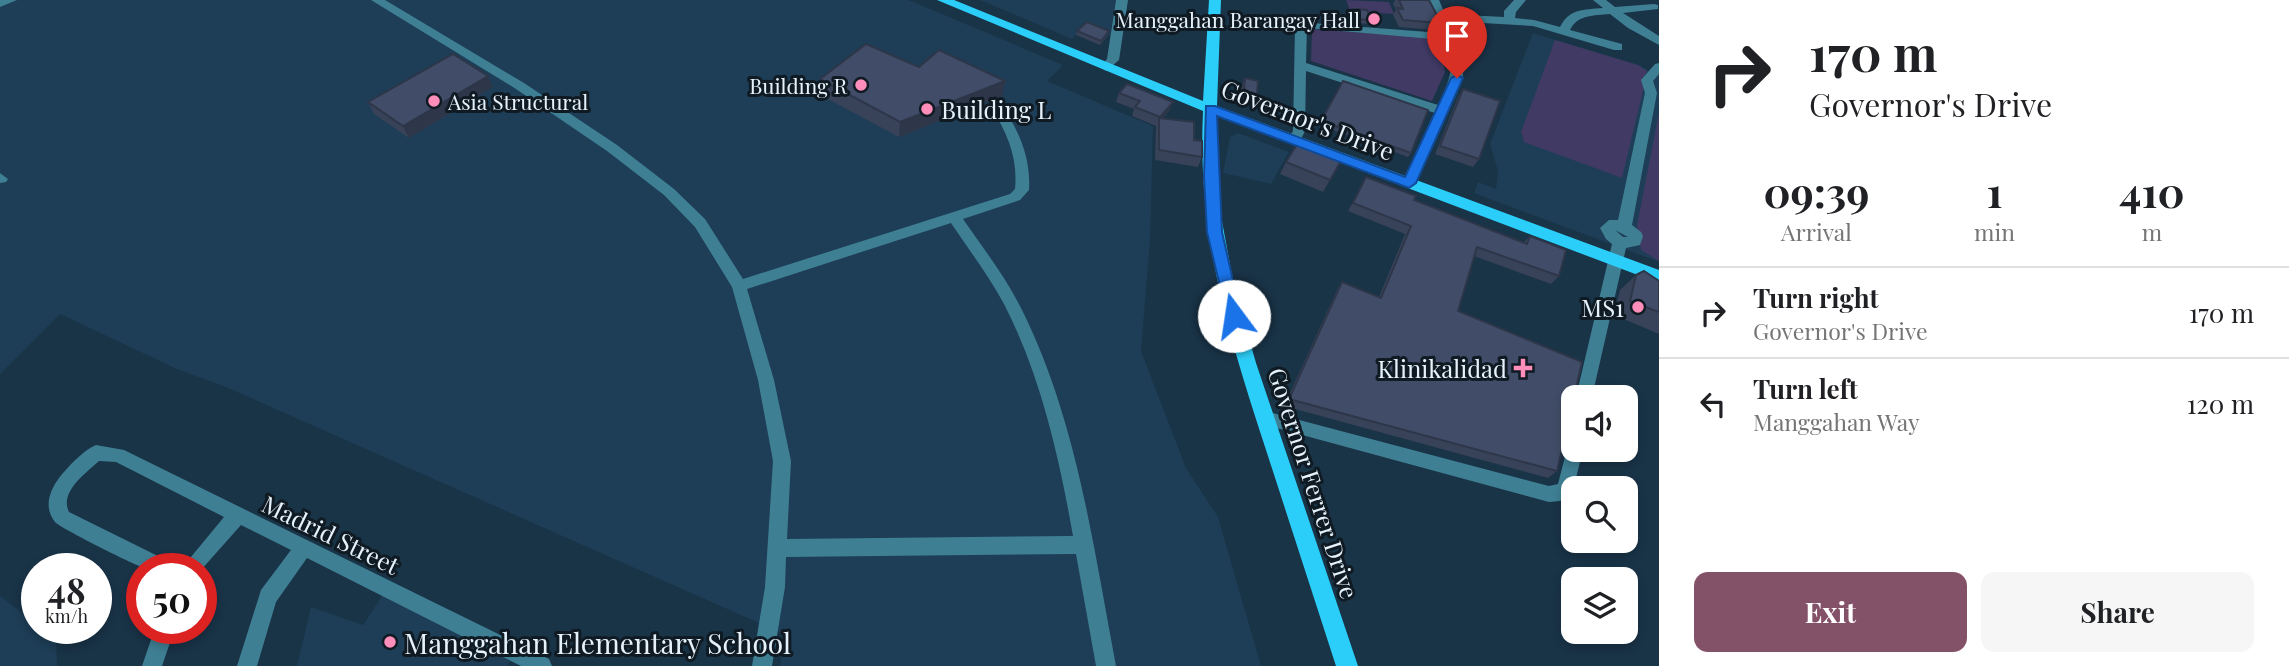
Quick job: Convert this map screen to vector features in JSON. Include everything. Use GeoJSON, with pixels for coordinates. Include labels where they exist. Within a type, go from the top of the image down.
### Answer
{"type":"FeatureCollection","features":[{"type":"Feature","properties":{"kind":"main road","name":"Governor's Drive"},"geometry":{"type":"LineString","coordinates":[[943,0],[1210,108],[1659,277]]}},
{"type":"Feature","properties":{"kind":"main road","name":"Governor Ferrer Drive"},"geometry":{"type":"LineString","coordinates":[[1215,0],[1210,108],[1210,177],[1215,232],[1239,339],[1347,666]]}},
{"type":"Feature","properties":{"kind":"street"},"geometry":{"type":"LineString","coordinates":[[0,4],[11,0]]}},
{"type":"Feature","properties":{"kind":"street"},"geometry":{"type":"LineString","coordinates":[[377,0],[520,86],[640,170],[700,223],[739,286],[766,380],[782,461],[779,548],[762,666]]}},
{"type":"Feature","properties":{"kind":"street"},"geometry":{"type":"LineString","coordinates":[[1107,67],[1113,60],[1122,0]]}},
{"type":"Feature","properties":{"kind":"street"},"geometry":{"type":"LineString","coordinates":[[1409,183],[1457,78],[1457,56],[1433,0]]}},
{"type":"Feature","properties":{"kind":"street"},"geometry":{"type":"LineString","coordinates":[[1509,20],[1510,11],[1520,0]]}},
{"type":"Feature","properties":{"kind":"street"},"geometry":{"type":"LineString","coordinates":[[1600,0],[1610,10],[1656,39]]}},
{"type":"Feature","properties":{"kind":"street"},"geometry":{"type":"LineString","coordinates":[[1564,30],[1573,15],[1653,5]]}},
{"type":"Feature","properties":{"kind":"street"},"geometry":{"type":"LineString","coordinates":[[1446,17],[1509,20],[1546,31],[1564,30],[1618,47]]}},
{"type":"Feature","properties":{"kind":"street"},"geometry":{"type":"LineString","coordinates":[[1264,21],[1450,37]]}},
{"type":"Feature","properties":{"kind":"street"},"geometry":{"type":"LineString","coordinates":[[1294,140],[1299,131],[1301,24]]}},
{"type":"Feature","properties":{"kind":"street"},"geometry":{"type":"LineString","coordinates":[[1300,65],[1442,111]]}},
{"type":"Feature","properties":{"kind":"street"},"geometry":{"type":"LineString","coordinates":[[1587,385],[1655,90],[1647,80],[1659,67]]}},
{"type":"Feature","properties":{"kind":"street"},"geometry":{"type":"LineString","coordinates":[[739,286],[1015,197],[1022,190],[1023,171],[1017,140],[999,110]]}},
{"type":"Feature","properties":{"kind":"street"},"geometry":{"type":"LineString","coordinates":[[955,218],[1013,307],[1043,379],[1069,464],[1106,666]]}},
{"type":"Feature","properties":{"kind":"street"},"geometry":{"type":"LineString","coordinates":[[1265,418],[1549,494],[1560,494],[1566,488],[1571,462]]}},
{"type":"Feature","properties":{"kind":"street","name":"Madrid Street"},"geometry":{"type":"LineString","coordinates":[[133,553],[58,513],[56,506],[59,493],[96,453],[118,455],[542,666]]}},
{"type":"Feature","properties":{"kind":"street"},"geometry":{"type":"LineString","coordinates":[[204,553],[238,515]]}},
{"type":"Feature","properties":{"kind":"street"},"geometry":{"type":"LineString","coordinates":[[779,548],[1082,545]]}},
{"type":"Feature","properties":{"kind":"street"},"geometry":{"type":"LineString","coordinates":[[247,666],[268,597],[304,547]]}},
{"type":"Feature","properties":{"kind":"street"},"geometry":{"type":"LineString","coordinates":[[152,666],[160,644]]}},
{"type":"Feature","properties":{"kind":"shaded area"},"geometry":{"type":"Polygon","coordinates":[[[0,0],[909,0],[1063,65],[1047,81],[1153,126],[1150,240],[1141,351],[1186,468],[1218,517],[1261,666],[780,666],[786,635],[226,387],[177,369],[60,314],[0,374],[0,0]]]}},
{"type":"Feature","properties":{"kind":"shaded area"},"geometry":{"type":"Polygon","coordinates":[[[980,0],[1116,0],[1110,36],[1086,26],[1072,39],[980,0]]]}},
{"type":"Feature","properties":{"kind":"shaded area"},"geometry":{"type":"Polygon","coordinates":[[[1346,0],[1389,2],[1394,14],[1350,11],[1346,0]]]}},
{"type":"Feature","properties":{"kind":"shaded area"},"geometry":{"type":"Polygon","coordinates":[[[1312,29],[1438,38],[1445,72],[1432,101],[1311,61],[1312,29]]]}},
{"type":"Feature","properties":{"kind":"shaded area"},"geometry":{"type":"Polygon","coordinates":[[[1533,33],[1638,65],[1659,76],[1659,262],[1474,193],[1478,182],[1496,189],[1498,171],[1490,144],[1533,33]]]}},
{"type":"Feature","properties":{"kind":"shaded area"},"geometry":{"type":"Polygon","coordinates":[[[1555,40],[1638,65],[1647,71],[1642,81],[1645,82],[1622,178],[1524,142],[1521,132],[1555,40]]]}},
{"type":"Feature","properties":{"kind":"shaded area"},"geometry":{"type":"Polygon","coordinates":[[[1659,112],[1659,261],[1641,250],[1637,226],[1659,112]]]}},
{"type":"Feature","properties":{"kind":"shaded area"},"geometry":{"type":"Polygon","coordinates":[[[1238,133],[1289,152],[1271,184],[1223,173],[1230,137],[1238,133]]]}},
{"type":"Feature","properties":{"kind":"shaded area","name":"Manggahan Elementary School"},"geometry":{"type":"Polygon","coordinates":[[[384,593],[511,659],[507,666],[297,666],[311,607],[363,625],[384,593]]]}},
{"type":"Feature","properties":{"kind":"shaded area"},"geometry":{"type":"Polygon","coordinates":[[[0,596],[21,612],[21,644],[56,644],[57,666],[0,666],[0,596]]]}},
{"type":"Feature","properties":{"kind":"building"},"geometry":{"type":"Polygon","coordinates":[[[1399,0],[1429,0],[1441,23],[1403,20],[1397,8],[1403,9],[1399,0]]]}},
{"type":"Feature","properties":{"kind":"building"},"geometry":{"type":"Polygon","coordinates":[[[1354,9],[1367,10],[1371,20],[1358,19],[1354,9]]]}},
{"type":"Feature","properties":{"kind":"building"},"geometry":{"type":"Polygon","coordinates":[[[1087,22],[1109,31],[1101,41],[1077,31],[1087,22]]]}},
{"type":"Feature","properties":{"kind":"building"},"geometry":{"type":"Polygon","coordinates":[[[866,44],[919,67],[939,50],[1005,81],[900,122],[820,79],[866,44]]]}},
{"type":"Feature","properties":{"kind":"building","name":"Asia Structural"},"geometry":{"type":"Polygon","coordinates":[[[453,54],[488,76],[403,126],[368,102],[453,54]]]}},
{"type":"Feature","properties":{"kind":"building"},"geometry":{"type":"Polygon","coordinates":[[[1245,78],[1258,81],[1257,94],[1244,91],[1245,78]]]}},
{"type":"Feature","properties":{"kind":"building"},"geometry":{"type":"Polygon","coordinates":[[[1343,81],[1428,110],[1411,153],[1321,121],[1343,81]]]}},
{"type":"Feature","properties":{"kind":"building"},"geometry":{"type":"Polygon","coordinates":[[[1127,84],[1173,102],[1160,117],[1135,107],[1140,101],[1119,93],[1127,84]]]}},
{"type":"Feature","properties":{"kind":"building"},"geometry":{"type":"Polygon","coordinates":[[[1463,89],[1500,101],[1479,159],[1440,146],[1463,89]]]}},
{"type":"Feature","properties":{"kind":"building"},"geometry":{"type":"Polygon","coordinates":[[[1159,118],[1194,122],[1194,140],[1202,141],[1202,157],[1159,150],[1159,118]]]}},
{"type":"Feature","properties":{"kind":"building"},"geometry":{"type":"Polygon","coordinates":[[[1298,143],[1341,161],[1330,180],[1286,162],[1298,143]]]}},
{"type":"Feature","properties":{"kind":"building"},"geometry":{"type":"Polygon","coordinates":[[[1366,177],[1416,196],[1414,200],[1527,244],[1530,236],[1566,250],[1559,276],[1477,247],[1458,311],[1582,362],[1577,385],[1561,385],[1561,454],[1557,471],[1289,399],[1342,282],[1381,298],[1411,226],[1353,203],[1366,177]]]}},
{"type":"Feature","properties":{"kind":"building"},"geometry":{"type":"Polygon","coordinates":[[[1644,271],[1659,281],[1659,312],[1630,301],[1636,275],[1644,271]]]}},
{"type":"Feature","properties":{"kind":"place","name":"Manggahan Barangay Hall"},"geometry":{"type":"Point","coordinates":[1374,19]}},
{"type":"Feature","properties":{"kind":"place","name":"Building R"},"geometry":{"type":"Point","coordinates":[861,85]}},
{"type":"Feature","properties":{"kind":"place","name":"Asia Structural"},"geometry":{"type":"Point","coordinates":[434,101]}},
{"type":"Feature","properties":{"kind":"place","name":"Building L"},"geometry":{"type":"Point","coordinates":[927,109]}},
{"type":"Feature","properties":{"kind":"place","name":"MS1"},"geometry":{"type":"Point","coordinates":[1638,307]}},
{"type":"Feature","properties":{"kind":"place","name":"Klinikalidad"},"geometry":{"type":"Point","coordinates":[1523,368]}},
{"type":"Feature","properties":{"kind":"place","name":"Manggahan Elementary School"},"geometry":{"type":"Point","coordinates":[390,642]}},
{"type":"Feature","properties":{"kind":"route"},"geometry":{"type":"LineString","coordinates":[[1234,316],[1215,232],[1210,177],[1210,108],[1409,183],[1457,78]]}}]}
